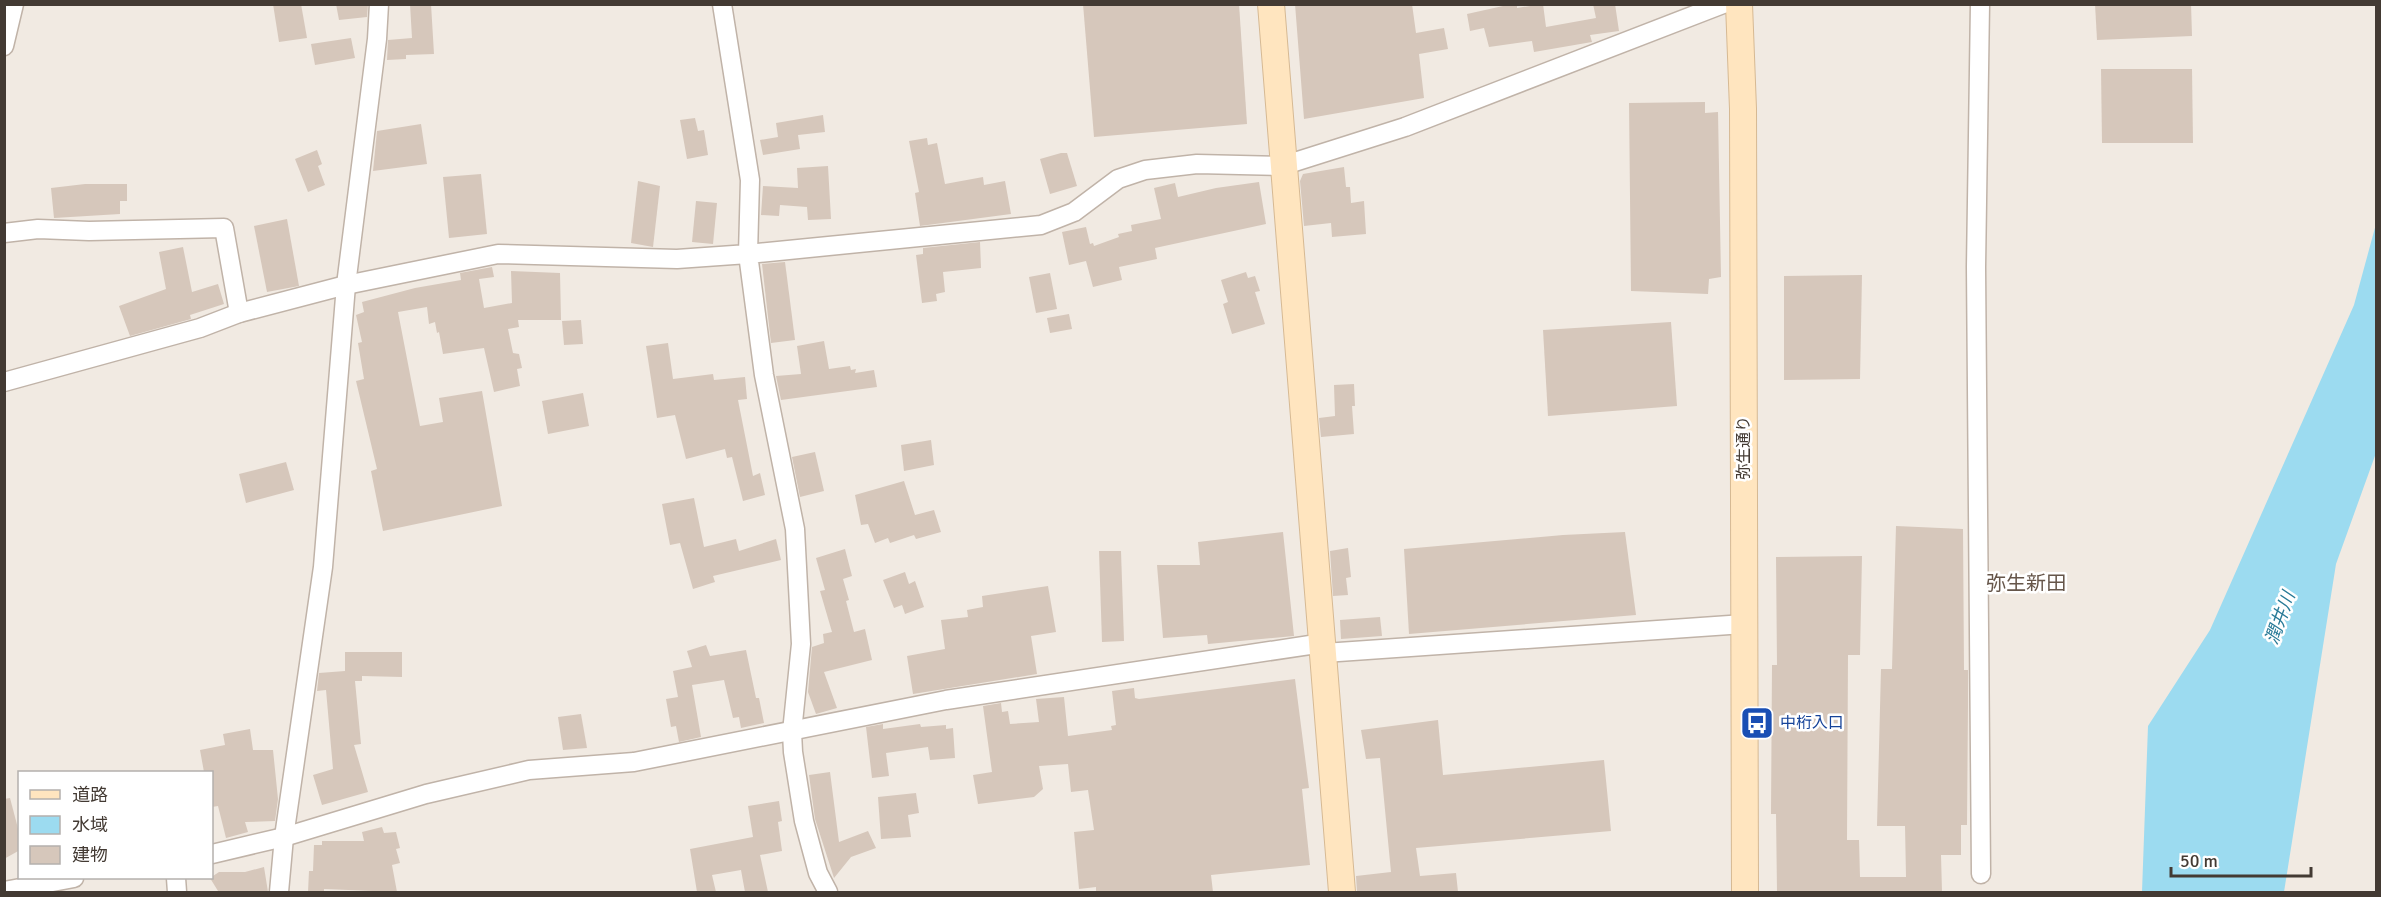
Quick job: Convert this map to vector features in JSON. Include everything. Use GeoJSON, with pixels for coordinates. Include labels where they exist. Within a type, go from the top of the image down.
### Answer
{"type":"FeatureCollection","features":[{"type":"Feature","properties":{"kind":"street"},"geometry":{"type":"LineString","coordinates":[[4,46],[14,4]]}},
{"type":"Feature","properties":{"kind":"street"},"geometry":{"type":"LineString","coordinates":[[279,892],[284,837],[323,567],[346,285],[379,4]]}},
{"type":"Feature","properties":{"kind":"street"},"geometry":{"type":"LineString","coordinates":[[722,4],[750,180],[748,254],[764,375],[795,529],[801,644],[792,732],[804,821],[818,873],[828,892]]}},
{"type":"Feature","properties":{"kind":"street"},"geometry":{"type":"LineString","coordinates":[[1271,4],[1282,166],[1342,892]]}},
{"type":"Feature","properties":{"kind":"street"},"geometry":{"type":"LineString","coordinates":[[4,382],[200,328],[239,313],[346,285],[498,254],[677,259],[1041,225],[1074,212],[1118,179],[1145,170],[1197,164],[1282,166],[1425,120],[1723,4]]}},
{"type":"Feature","properties":{"kind":"street","name":"弥生通り"},"geometry":{"type":"LineString","coordinates":[[1739,4],[1743,109],[1745,892]]}},
{"type":"Feature","properties":{"kind":"street"},"geometry":{"type":"LineString","coordinates":[[1980,4],[1976,279],[1981,874]]}},
{"type":"Feature","properties":{"kind":"street"},"geometry":{"type":"LineString","coordinates":[[4,232],[38,229],[89,231],[224,228],[239,313]]}},
{"type":"Feature","properties":{"kind":"street"},"geometry":{"type":"LineString","coordinates":[[213,854],[284,837],[426,794],[529,770],[634,762],[946,700],[1323,648],[1744,624]]}},
{"type":"Feature","properties":{"kind":"street"},"geometry":{"type":"LineString","coordinates":[[4,891],[47,887],[71,879]]}},
{"type":"Feature","properties":{"kind":"water","name":"潤井川"},"geometry":{"type":"Polygon","coordinates":[[[2376,224],[2376,453],[2336,564],[2284,892],[2142,892],[2148,726],[2210,630],[2354,305],[2376,224]]]}},
{"type":"Feature","properties":{"kind":"building"},"geometry":{"type":"Polygon","coordinates":[[[273,4],[301,4],[307,38],[279,42],[273,4]]]}},
{"type":"Feature","properties":{"kind":"building"},"geometry":{"type":"Polygon","coordinates":[[[336,4],[368,4],[367,17],[339,20],[336,4]]]}},
{"type":"Feature","properties":{"kind":"building"},"geometry":{"type":"Polygon","coordinates":[[[410,4],[431,4],[434,54],[406,55],[406,59],[387,60],[388,40],[412,38],[410,4]]]}},
{"type":"Feature","properties":{"kind":"building"},"geometry":{"type":"Polygon","coordinates":[[[1083,4],[1239,4],[1247,124],[1094,137],[1083,4]]]}},
{"type":"Feature","properties":{"kind":"building"},"geometry":{"type":"Polygon","coordinates":[[[1295,4],[1412,4],[1416,33],[1444,28],[1448,49],[1419,54],[1424,98],[1304,119],[1295,4]]]}},
{"type":"Feature","properties":{"kind":"building"},"geometry":{"type":"Polygon","coordinates":[[[1517,4],[1517,8],[1543,4],[1546,27],[1596,18],[1593,4],[1615,4],[1619,31],[1590,35],[1592,42],[1534,52],[1532,41],[1489,47],[1484,28],[1470,31],[1467,14],[1517,4]]]}},
{"type":"Feature","properties":{"kind":"building"},"geometry":{"type":"Polygon","coordinates":[[[2095,4],[2191,4],[2192,36],[2097,40],[2095,4]]]}},
{"type":"Feature","properties":{"kind":"building"},"geometry":{"type":"Polygon","coordinates":[[[351,38],[355,58],[315,65],[311,44],[351,38]]]}},
{"type":"Feature","properties":{"kind":"building"},"geometry":{"type":"Polygon","coordinates":[[[2101,69],[2192,69],[2193,143],[2102,143],[2101,69]]]}},
{"type":"Feature","properties":{"kind":"building"},"geometry":{"type":"Polygon","coordinates":[[[1705,102],[1705,113],[1718,112],[1721,277],[1709,279],[1708,294],[1631,291],[1629,103],[1705,102]]]}},
{"type":"Feature","properties":{"kind":"building"},"geometry":{"type":"Polygon","coordinates":[[[823,115],[825,132],[798,135],[800,149],[763,155],[760,140],[778,137],[776,123],[823,115]]]}},
{"type":"Feature","properties":{"kind":"building"},"geometry":{"type":"Polygon","coordinates":[[[695,118],[698,131],[704,130],[708,155],[687,159],[680,120],[695,118]]]}},
{"type":"Feature","properties":{"kind":"building"},"geometry":{"type":"Polygon","coordinates":[[[421,124],[427,164],[373,171],[377,131],[421,124]]]}},
{"type":"Feature","properties":{"kind":"building"},"geometry":{"type":"Polygon","coordinates":[[[927,138],[928,145],[937,143],[945,184],[983,177],[984,185],[1005,181],[1011,214],[920,226],[915,193],[919,192],[909,141],[927,138]]]}},
{"type":"Feature","properties":{"kind":"building"},"geometry":{"type":"Polygon","coordinates":[[[317,150],[322,164],[318,166],[325,185],[308,192],[295,159],[317,150]]]}},
{"type":"Feature","properties":{"kind":"building"},"geometry":{"type":"Polygon","coordinates":[[[1067,153],[1077,186],[1050,194],[1040,159],[1067,153]]]}},
{"type":"Feature","properties":{"kind":"building"},"geometry":{"type":"Polygon","coordinates":[[[828,166],[831,219],[808,220],[807,207],[780,205],[779,216],[761,215],[763,186],[798,188],[797,168],[828,166]]]}},
{"type":"Feature","properties":{"kind":"building"},"geometry":{"type":"Polygon","coordinates":[[[1344,167],[1346,187],[1350,187],[1351,203],[1364,201],[1366,234],[1332,237],[1331,223],[1304,226],[1300,181],[1303,174],[1344,167]]]}},
{"type":"Feature","properties":{"kind":"building"},"geometry":{"type":"Polygon","coordinates":[[[481,174],[487,234],[449,238],[443,177],[481,174]]]}},
{"type":"Feature","properties":{"kind":"building"},"geometry":{"type":"Polygon","coordinates":[[[638,181],[660,186],[653,247],[631,243],[638,181]]]}},
{"type":"Feature","properties":{"kind":"building"},"geometry":{"type":"Polygon","coordinates":[[[1259,182],[1266,224],[1155,248],[1157,259],[1119,267],[1122,280],[1093,287],[1086,261],[1069,265],[1062,232],[1086,227],[1090,244],[1093,243],[1094,246],[1119,237],[1118,234],[1132,231],[1131,225],[1161,219],[1154,188],[1175,183],[1178,197],[1216,188],[1259,182]]]}},
{"type":"Feature","properties":{"kind":"building"},"geometry":{"type":"Polygon","coordinates":[[[85,184],[127,184],[127,201],[120,201],[120,214],[54,218],[51,188],[85,184]]]}},
{"type":"Feature","properties":{"kind":"building"},"geometry":{"type":"Polygon","coordinates":[[[696,201],[717,203],[713,244],[692,242],[696,201]]]}},
{"type":"Feature","properties":{"kind":"building"},"geometry":{"type":"Polygon","coordinates":[[[287,219],[299,286],[267,292],[254,226],[287,219]]]}},
{"type":"Feature","properties":{"kind":"building"},"geometry":{"type":"Polygon","coordinates":[[[980,242],[981,268],[943,272],[945,292],[936,294],[937,301],[922,303],[916,255],[923,254],[923,248],[980,242]]]}},
{"type":"Feature","properties":{"kind":"building"},"geometry":{"type":"Polygon","coordinates":[[[183,247],[192,292],[218,284],[224,304],[190,315],[191,319],[130,336],[119,306],[166,289],[159,252],[183,247]]]}},
{"type":"Feature","properties":{"kind":"building"},"geometry":{"type":"Polygon","coordinates":[[[785,262],[795,340],[771,343],[762,264],[785,262]]]}},
{"type":"Feature","properties":{"kind":"building"},"geometry":{"type":"Polygon","coordinates":[[[492,267],[494,277],[479,279],[484,308],[512,303],[511,271],[560,273],[561,320],[518,320],[519,327],[508,329],[513,353],[519,354],[522,368],[517,369],[520,386],[494,392],[484,348],[443,354],[435,322],[429,324],[427,307],[398,312],[420,426],[443,422],[439,398],[482,391],[502,506],[383,531],[371,471],[377,469],[356,381],[364,379],[358,343],[362,342],[356,315],[364,312],[362,302],[415,288],[461,280],[460,273],[492,267]]]}},
{"type":"Feature","properties":{"kind":"building"},"geometry":{"type":"Polygon","coordinates":[[[1246,272],[1248,278],[1255,276],[1260,291],[1255,292],[1265,324],[1232,334],[1223,304],[1228,302],[1221,280],[1246,272]]]}},
{"type":"Feature","properties":{"kind":"building"},"geometry":{"type":"Polygon","coordinates":[[[1050,273],[1057,309],[1036,313],[1029,277],[1050,273]]]}},
{"type":"Feature","properties":{"kind":"building"},"geometry":{"type":"Polygon","coordinates":[[[1862,275],[1860,379],[1784,380],[1784,276],[1862,275]]]}},
{"type":"Feature","properties":{"kind":"building"},"geometry":{"type":"Polygon","coordinates":[[[1069,314],[1072,329],[1050,333],[1047,318],[1069,314]]]}},
{"type":"Feature","properties":{"kind":"building"},"geometry":{"type":"Polygon","coordinates":[[[581,320],[583,344],[564,345],[562,321],[581,320]]]}},
{"type":"Feature","properties":{"kind":"building"},"geometry":{"type":"Polygon","coordinates":[[[1671,322],[1677,406],[1548,416],[1543,330],[1671,322]]]}},
{"type":"Feature","properties":{"kind":"building"},"geometry":{"type":"Polygon","coordinates":[[[824,341],[829,369],[850,366],[851,370],[856,369],[855,373],[874,370],[877,387],[781,400],[776,376],[801,374],[797,346],[824,341]]]}},
{"type":"Feature","properties":{"kind":"building"},"geometry":{"type":"Polygon","coordinates":[[[668,343],[673,379],[713,374],[714,380],[745,377],[747,399],[738,400],[753,476],[760,473],[765,495],[743,501],[732,457],[727,458],[725,449],[686,459],[675,415],[657,418],[646,346],[668,343]]]}},
{"type":"Feature","properties":{"kind":"building"},"geometry":{"type":"Polygon","coordinates":[[[1354,384],[1355,406],[1352,406],[1354,434],[1321,437],[1319,418],[1335,416],[1334,385],[1354,384]]]}},
{"type":"Feature","properties":{"kind":"building"},"geometry":{"type":"Polygon","coordinates":[[[583,393],[589,426],[548,434],[542,401],[583,393]]]}},
{"type":"Feature","properties":{"kind":"building"},"geometry":{"type":"Polygon","coordinates":[[[931,440],[934,465],[904,471],[901,445],[931,440]]]}},
{"type":"Feature","properties":{"kind":"building"},"geometry":{"type":"Polygon","coordinates":[[[815,452],[824,491],[800,497],[792,457],[815,452]]]}},
{"type":"Feature","properties":{"kind":"building"},"geometry":{"type":"Polygon","coordinates":[[[286,462],[294,490],[246,503],[239,474],[286,462]]]}},
{"type":"Feature","properties":{"kind":"building"},"geometry":{"type":"Polygon","coordinates":[[[904,481],[915,515],[934,510],[941,532],[916,539],[914,535],[890,543],[888,538],[875,543],[868,524],[861,525],[855,495],[904,481]]]}},
{"type":"Feature","properties":{"kind":"building"},"geometry":{"type":"Polygon","coordinates":[[[694,498],[704,547],[736,539],[739,551],[776,539],[781,560],[713,576],[715,582],[693,589],[680,543],[670,545],[662,504],[694,498]]]}},
{"type":"Feature","properties":{"kind":"building"},"geometry":{"type":"Polygon","coordinates":[[[1896,526],[1963,529],[1964,670],[1968,670],[1968,706],[1967,825],[1961,825],[1961,855],[1941,855],[1942,892],[1777,892],[1776,814],[1771,814],[1772,665],[1777,665],[1776,557],[1862,556],[1860,655],[1848,655],[1847,840],[1859,840],[1860,877],[1906,877],[1905,826],[1877,826],[1881,669],[1892,669],[1896,526]]]}},
{"type":"Feature","properties":{"kind":"building"},"geometry":{"type":"Polygon","coordinates":[[[1283,532],[1294,636],[1208,644],[1207,635],[1163,638],[1157,565],[1200,565],[1198,542],[1283,532]]]}},
{"type":"Feature","properties":{"kind":"building"},"geometry":{"type":"Polygon","coordinates":[[[1625,532],[1636,615],[1409,634],[1404,549],[1625,532]]]}},
{"type":"Feature","properties":{"kind":"building"},"geometry":{"type":"Polygon","coordinates":[[[1348,548],[1351,577],[1346,578],[1348,595],[1333,596],[1330,551],[1348,548]]]}},
{"type":"Feature","properties":{"kind":"building"},"geometry":{"type":"Polygon","coordinates":[[[845,549],[852,576],[843,579],[849,600],[846,601],[854,632],[865,629],[872,660],[824,672],[837,708],[816,714],[808,692],[812,647],[824,643],[823,634],[832,632],[820,591],[825,590],[816,558],[845,549]]]}},
{"type":"Feature","properties":{"kind":"building"},"geometry":{"type":"Polygon","coordinates":[[[1099,551],[1121,551],[1124,641],[1102,642],[1099,551]]]}},
{"type":"Feature","properties":{"kind":"building"},"geometry":{"type":"Polygon","coordinates":[[[905,572],[909,584],[915,581],[924,607],[905,614],[902,605],[894,608],[883,580],[905,572]]]}},
{"type":"Feature","properties":{"kind":"building"},"geometry":{"type":"Polygon","coordinates":[[[1048,586],[1056,632],[1031,636],[1037,674],[913,694],[907,656],[945,649],[941,620],[968,617],[967,610],[983,607],[982,596],[1048,586]]]}},
{"type":"Feature","properties":{"kind":"building"},"geometry":{"type":"Polygon","coordinates":[[[1380,617],[1382,636],[1341,639],[1340,620],[1380,617]]]}},
{"type":"Feature","properties":{"kind":"building"},"geometry":{"type":"Polygon","coordinates":[[[706,645],[710,656],[746,650],[764,723],[741,728],[739,717],[733,718],[724,680],[692,685],[701,737],[679,742],[676,726],[671,727],[666,699],[678,697],[673,671],[692,667],[687,651],[706,645]]]}},
{"type":"Feature","properties":{"kind":"building"},"geometry":{"type":"Polygon","coordinates":[[[345,652],[402,652],[402,677],[362,676],[362,681],[355,681],[361,744],[354,745],[368,792],[322,805],[313,775],[333,769],[326,690],[317,691],[319,673],[345,671],[345,652]]]}},
{"type":"Feature","properties":{"kind":"building"},"geometry":{"type":"Polygon","coordinates":[[[1295,679],[1309,788],[1302,789],[1310,865],[1211,875],[1213,892],[1096,892],[1096,887],[1079,889],[1074,832],[1094,830],[1088,790],[1071,792],[1068,764],[1039,766],[1043,789],[1034,797],[978,804],[973,775],[992,772],[983,706],[1001,703],[1002,712],[1008,711],[1010,724],[1039,722],[1036,699],[1064,697],[1068,736],[1112,730],[1111,726],[1116,725],[1112,691],[1134,688],[1135,698],[1139,699],[1295,679]]]}},
{"type":"Feature","properties":{"kind":"building"},"geometry":{"type":"Polygon","coordinates":[[[581,714],[587,748],[563,750],[558,717],[581,714]]]}},
{"type":"Feature","properties":{"kind":"building"},"geometry":{"type":"Polygon","coordinates":[[[1438,720],[1443,775],[1604,760],[1611,831],[1416,848],[1420,876],[1456,873],[1458,892],[1357,892],[1356,876],[1391,872],[1380,758],[1366,759],[1361,730],[1438,720]]]}},
{"type":"Feature","properties":{"kind":"building"},"geometry":{"type":"Polygon","coordinates":[[[883,724],[883,729],[920,724],[921,727],[946,725],[946,729],[953,728],[955,758],[930,760],[928,747],[886,753],[889,776],[872,778],[866,727],[883,724]]]}},
{"type":"Feature","properties":{"kind":"building"},"geometry":{"type":"Polygon","coordinates":[[[250,729],[253,750],[273,750],[278,799],[275,821],[245,822],[248,832],[226,838],[218,806],[213,807],[213,771],[204,771],[200,750],[225,745],[223,734],[250,729]]]}},
{"type":"Feature","properties":{"kind":"building"},"geometry":{"type":"Polygon","coordinates":[[[830,772],[839,842],[868,831],[876,848],[851,857],[834,878],[815,819],[809,775],[830,772]]]}},
{"type":"Feature","properties":{"kind":"building"},"geometry":{"type":"Polygon","coordinates":[[[916,793],[919,813],[908,815],[911,837],[881,839],[878,797],[916,793]]]}},
{"type":"Feature","properties":{"kind":"building"},"geometry":{"type":"Polygon","coordinates":[[[10,798],[18,828],[18,851],[4,859],[4,799],[10,798]]]}},
{"type":"Feature","properties":{"kind":"building"},"geometry":{"type":"Polygon","coordinates":[[[779,801],[782,821],[778,822],[782,851],[760,855],[768,892],[745,892],[741,870],[712,875],[716,892],[697,892],[690,849],[753,837],[748,806],[779,801]]]}},
{"type":"Feature","properties":{"kind":"building"},"geometry":{"type":"Polygon","coordinates":[[[382,827],[384,833],[396,832],[400,848],[396,849],[400,863],[392,865],[397,892],[324,889],[324,892],[308,892],[309,871],[313,871],[314,845],[322,845],[322,841],[364,841],[362,832],[382,827]]]}},
{"type":"Feature","properties":{"kind":"building"},"geometry":{"type":"Polygon","coordinates":[[[264,867],[268,892],[218,891],[211,879],[219,872],[245,872],[264,867]]]}},
{"type":"Feature","properties":{"kind":"place","name":"中桁入口"},"geometry":{"type":"Point","coordinates":[1757,723]}},
{"type":"Feature","properties":{"kind":"district","name":"弥生新田"},"geometry":{"type":"Point","coordinates":[2026,583]}}]}
